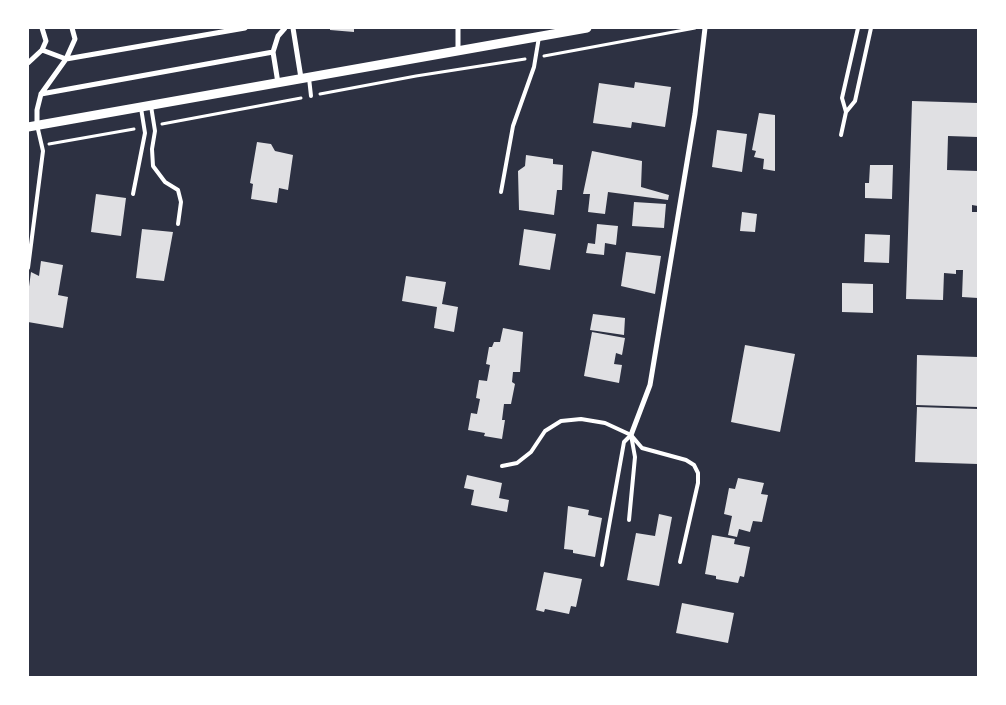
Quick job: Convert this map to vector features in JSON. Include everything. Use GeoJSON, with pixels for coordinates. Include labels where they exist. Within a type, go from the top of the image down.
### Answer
{"type":"FeatureCollection","features":[{"type":"Feature","properties":{"kind":"street"},"geometry":{"type":"LineString","coordinates":[[28,63],[42,50],[46,41],[42,28]]}},
{"type":"Feature","properties":{"kind":"street"},"geometry":{"type":"LineString","coordinates":[[37,126],[36,110],[42,94],[66,59],[74,39],[72,28]]}},
{"type":"Feature","properties":{"kind":"street"},"geometry":{"type":"LineString","coordinates":[[42,50],[66,59],[245,28]]}},
{"type":"Feature","properties":{"kind":"street"},"geometry":{"type":"LineString","coordinates":[[278,82],[273,52],[278,36],[285,28]]}},
{"type":"Feature","properties":{"kind":"street"},"geometry":{"type":"LineString","coordinates":[[293,28],[298,62],[305,78]]}},
{"type":"Feature","properties":{"kind":"street"},"geometry":{"type":"LineString","coordinates":[[458,28],[458,49]]}},
{"type":"Feature","properties":{"kind":"street"},"geometry":{"type":"LineString","coordinates":[[28,127],[458,49],[586,28]]}},
{"type":"Feature","properties":{"kind":"street"},"geometry":{"type":"LineString","coordinates":[[631,435],[650,385],[695,114],[705,28]]}},
{"type":"Feature","properties":{"kind":"street"},"geometry":{"type":"LineString","coordinates":[[42,94],[273,52]]}},
{"type":"Feature","properties":{"kind":"lane"},"geometry":{"type":"LineString","coordinates":[[841,135],[846,112],[842,98],[858,28]]}},
{"type":"Feature","properties":{"kind":"lane"},"geometry":{"type":"LineString","coordinates":[[846,112],[856,101],[871,28]]}},
{"type":"Feature","properties":{"kind":"lane"},"geometry":{"type":"LineString","coordinates":[[501,192],[513,126],[535,58],[539,36]]}},
{"type":"Feature","properties":{"kind":"lane"},"geometry":{"type":"LineString","coordinates":[[305,78],[311,96]]}},
{"type":"Feature","properties":{"kind":"lane"},"geometry":{"type":"LineString","coordinates":[[146,106],[154,126],[153,166],[165,182],[178,190],[182,202],[178,224]]}},
{"type":"Feature","properties":{"kind":"lane"},"geometry":{"type":"LineString","coordinates":[[133,194],[143,147],[146,106]]}},
{"type":"Feature","properties":{"kind":"lane"},"geometry":{"type":"LineString","coordinates":[[28,268],[43,151],[37,126]]}},
{"type":"Feature","properties":{"kind":"lane"},"geometry":{"type":"LineString","coordinates":[[502,466],[517,463],[524,458],[531,452],[545,431],[561,421],[581,419],[606,423],[631,435],[642,448],[686,460],[694,465],[698,473],[698,483],[680,562]]}},
{"type":"Feature","properties":{"kind":"lane"},"geometry":{"type":"LineString","coordinates":[[629,520],[635,457],[631,435]]}},
{"type":"Feature","properties":{"kind":"lane"},"geometry":{"type":"LineString","coordinates":[[602,564],[624,442],[631,435]]}},
{"type":"Feature","properties":{"kind":"path"},"geometry":{"type":"LineString","coordinates":[[154,126],[416,76],[535,58],[696,28]]}},
{"type":"Feature","properties":{"kind":"path"},"geometry":{"type":"LineString","coordinates":[[41,146],[144,128]]}},
{"type":"Feature","properties":{"kind":"building"},"geometry":{"type":"Polygon","coordinates":[[[330,28],[354,28],[354,32],[330,30],[330,28]]]}},
{"type":"Feature","properties":{"kind":"building"},"geometry":{"type":"Polygon","coordinates":[[[635,82],[671,87],[665,127],[632,122],[631,128],[593,123],[599,83],[634,88],[635,82]]]}},
{"type":"Feature","properties":{"kind":"building"},"geometry":{"type":"Polygon","coordinates":[[[912,101],[978,103],[978,137],[948,136],[947,170],[978,171],[978,206],[972,205],[972,212],[978,212],[978,298],[962,297],[963,270],[956,270],[956,274],[944,273],[943,300],[906,299],[912,101]]]}},
{"type":"Feature","properties":{"kind":"building"},"geometry":{"type":"Polygon","coordinates":[[[759,113],[775,115],[775,171],[763,169],[764,159],[754,157],[756,151],[752,150],[759,113]]]}},
{"type":"Feature","properties":{"kind":"building"},"geometry":{"type":"Polygon","coordinates":[[[717,130],[747,134],[742,172],[712,167],[717,130]]]}},
{"type":"Feature","properties":{"kind":"building"},"geometry":{"type":"Polygon","coordinates":[[[257,142],[271,144],[275,151],[293,155],[288,190],[279,188],[277,203],[251,199],[253,184],[250,183],[257,142]]]}},
{"type":"Feature","properties":{"kind":"building"},"geometry":{"type":"Polygon","coordinates":[[[592,151],[642,161],[641,187],[669,195],[668,200],[608,192],[605,214],[588,212],[590,194],[583,194],[592,151]]]}},
{"type":"Feature","properties":{"kind":"building"},"geometry":{"type":"Polygon","coordinates":[[[526,155],[553,159],[553,164],[563,165],[562,190],[557,190],[554,215],[519,210],[518,171],[525,166],[526,155]]]}},
{"type":"Feature","properties":{"kind":"building"},"geometry":{"type":"Polygon","coordinates":[[[870,165],[893,165],[892,199],[865,198],[865,183],[869,183],[870,165]]]}},
{"type":"Feature","properties":{"kind":"building"},"geometry":{"type":"Polygon","coordinates":[[[96,194],[126,198],[121,236],[91,232],[96,194]]]}},
{"type":"Feature","properties":{"kind":"building"},"geometry":{"type":"Polygon","coordinates":[[[634,202],[666,204],[664,228],[632,226],[634,202]]]}},
{"type":"Feature","properties":{"kind":"building"},"geometry":{"type":"Polygon","coordinates":[[[742,212],[757,214],[755,232],[740,231],[742,212]]]}},
{"type":"Feature","properties":{"kind":"building"},"geometry":{"type":"Polygon","coordinates":[[[597,224],[618,226],[616,245],[605,243],[604,255],[586,253],[588,243],[595,244],[597,224]]]}},
{"type":"Feature","properties":{"kind":"building"},"geometry":{"type":"Polygon","coordinates":[[[142,229],[173,232],[164,281],[136,278],[142,229]]]}},
{"type":"Feature","properties":{"kind":"building"},"geometry":{"type":"Polygon","coordinates":[[[524,229],[556,234],[550,270],[519,265],[524,229]]]}},
{"type":"Feature","properties":{"kind":"building"},"geometry":{"type":"Polygon","coordinates":[[[865,234],[890,235],[889,263],[864,262],[865,234]]]}},
{"type":"Feature","properties":{"kind":"building"},"geometry":{"type":"Polygon","coordinates":[[[626,252],[661,256],[655,294],[621,286],[626,252]]]}},
{"type":"Feature","properties":{"kind":"building"},"geometry":{"type":"Polygon","coordinates":[[[41,261],[63,265],[58,295],[68,297],[63,328],[28,322],[28,294],[31,272],[39,276],[41,261]]]}},
{"type":"Feature","properties":{"kind":"building"},"geometry":{"type":"Polygon","coordinates":[[[406,276],[446,282],[442,304],[458,307],[454,332],[434,328],[437,307],[402,301],[406,276]]]}},
{"type":"Feature","properties":{"kind":"building"},"geometry":{"type":"Polygon","coordinates":[[[842,283],[873,284],[873,313],[842,312],[842,283]]]}},
{"type":"Feature","properties":{"kind":"building"},"geometry":{"type":"Polygon","coordinates":[[[593,314],[625,318],[624,335],[590,330],[593,314]]]}},
{"type":"Feature","properties":{"kind":"building"},"geometry":{"type":"Polygon","coordinates":[[[503,328],[523,332],[520,372],[513,372],[512,382],[515,384],[511,404],[504,404],[502,420],[505,420],[502,439],[484,436],[485,433],[468,430],[471,413],[477,414],[480,399],[476,398],[479,380],[487,381],[490,365],[486,364],[489,347],[492,347],[494,342],[500,342],[503,328]]]}},
{"type":"Feature","properties":{"kind":"building"},"geometry":{"type":"Polygon","coordinates":[[[592,332],[625,338],[622,355],[616,353],[614,364],[622,365],[619,383],[584,376],[592,332]]]}},
{"type":"Feature","properties":{"kind":"building"},"geometry":{"type":"Polygon","coordinates":[[[745,345],[795,354],[780,432],[731,422],[745,345]]]}},
{"type":"Feature","properties":{"kind":"building"},"geometry":{"type":"Polygon","coordinates":[[[917,355],[978,357],[978,407],[916,405],[917,355]]]}},
{"type":"Feature","properties":{"kind":"building"},"geometry":{"type":"Polygon","coordinates":[[[917,407],[978,409],[978,464],[915,462],[917,407]]]}},
{"type":"Feature","properties":{"kind":"building"},"geometry":{"type":"Polygon","coordinates":[[[467,475],[502,483],[499,498],[509,500],[507,512],[471,505],[474,490],[464,488],[467,475]]]}},
{"type":"Feature","properties":{"kind":"building"},"geometry":{"type":"Polygon","coordinates":[[[738,478],[764,483],[761,494],[768,495],[762,522],[753,521],[750,532],[739,529],[737,537],[728,535],[732,516],[724,514],[729,488],[735,489],[738,478]]]}},
{"type":"Feature","properties":{"kind":"building"},"geometry":{"type":"Polygon","coordinates":[[[568,506],[589,510],[588,515],[602,518],[595,557],[573,553],[573,550],[564,549],[568,506]]]}},
{"type":"Feature","properties":{"kind":"building"},"geometry":{"type":"Polygon","coordinates":[[[659,514],[672,517],[659,586],[627,580],[636,533],[655,536],[659,514]]]}},
{"type":"Feature","properties":{"kind":"building"},"geometry":{"type":"Polygon","coordinates":[[[712,535],[735,539],[734,544],[750,547],[744,577],[740,576],[738,583],[716,579],[716,576],[705,574],[712,535]]]}},
{"type":"Feature","properties":{"kind":"building"},"geometry":{"type":"Polygon","coordinates":[[[544,572],[582,579],[576,607],[571,606],[569,614],[545,609],[544,612],[536,610],[544,572]]]}},
{"type":"Feature","properties":{"kind":"building"},"geometry":{"type":"Polygon","coordinates":[[[682,603],[734,613],[728,643],[676,633],[682,603]]]}}]}
